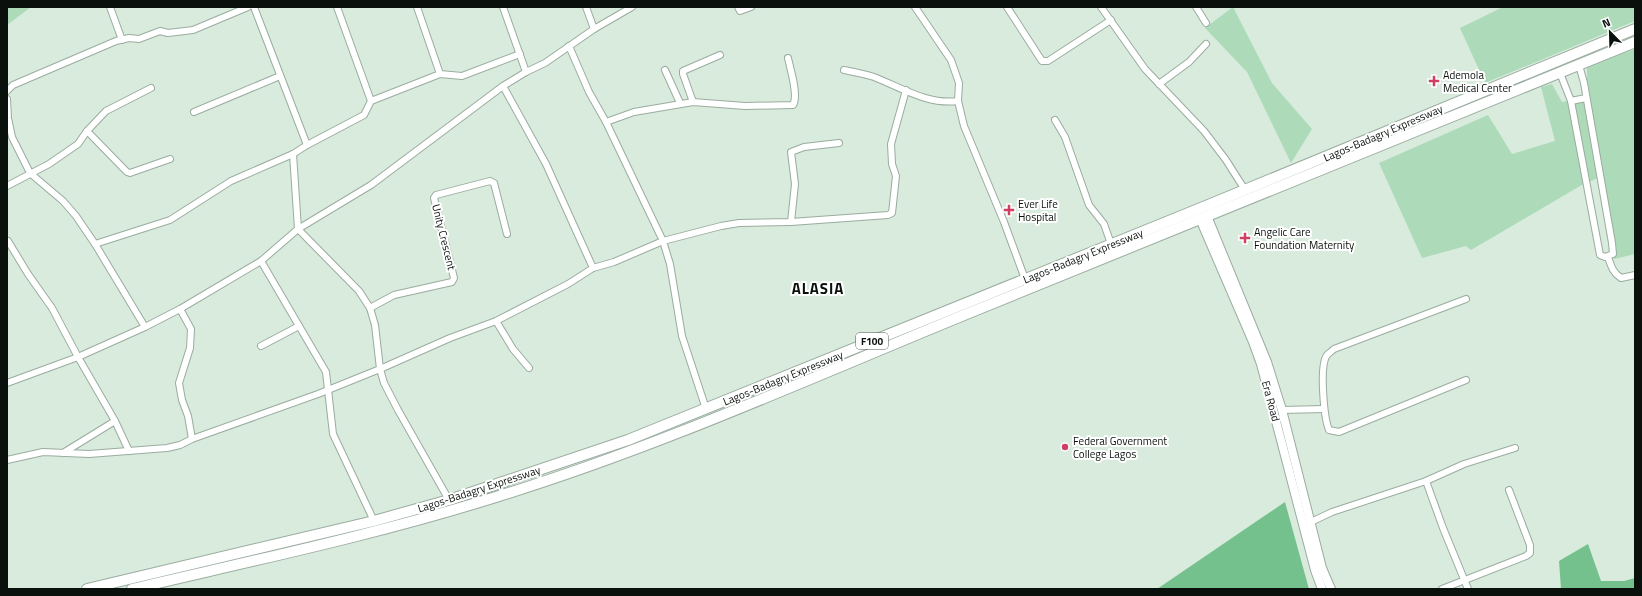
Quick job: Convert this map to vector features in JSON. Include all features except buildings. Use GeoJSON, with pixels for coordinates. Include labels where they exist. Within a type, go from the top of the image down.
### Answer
{"type":"FeatureCollection","features":[{"type":"Feature","properties":{"kind":"highway","name":"Lagos-Badagry Expressway"},"geometry":{"type":"LineString","coordinates":[[87,589],[374,521],[450,500],[628,440],[1245,190],[1635,29]]}},
{"type":"Feature","properties":{"kind":"highway","name":"Lagos-Badagry Expressway"},"geometry":{"type":"LineString","coordinates":[[132,589],[337,542],[497,497],[613,458],[700,425],[965,314],[1635,42]]}},
{"type":"Feature","properties":{"kind":"main road"},"geometry":{"type":"LineString","coordinates":[[1204,218],[1259,340],[1282,410],[1322,568],[1331,589]]}},
{"type":"Feature","properties":{"kind":"main road","name":"Era Road"},"geometry":{"type":"LineString","coordinates":[[1204,218],[1261,364],[1315,570],[1322,589]]}},
{"type":"Feature","properties":{"kind":"street"},"geometry":{"type":"LineString","coordinates":[[110,7],[122,40]]}},
{"type":"Feature","properties":{"kind":"street"},"geometry":{"type":"LineString","coordinates":[[7,91],[14,85],[122,40],[139,39],[160,31],[168,33],[193,30],[248,7]]}},
{"type":"Feature","properties":{"kind":"street"},"geometry":{"type":"LineString","coordinates":[[254,7],[307,145]]}},
{"type":"Feature","properties":{"kind":"street"},"geometry":{"type":"LineString","coordinates":[[337,7],[371,101]]}},
{"type":"Feature","properties":{"kind":"street"},"geometry":{"type":"LineString","coordinates":[[417,7],[440,74]]}},
{"type":"Feature","properties":{"kind":"street"},"geometry":{"type":"LineString","coordinates":[[503,7],[526,72]]}},
{"type":"Feature","properties":{"kind":"street"},"geometry":{"type":"LineString","coordinates":[[586,7],[594,29]]}},
{"type":"Feature","properties":{"kind":"street"},"geometry":{"type":"LineString","coordinates":[[7,383],[78,357],[145,327],[180,309],[261,261],[298,229],[371,185],[503,86],[526,72],[545,63],[594,29],[632,7]]}},
{"type":"Feature","properties":{"kind":"street"},"geometry":{"type":"LineString","coordinates":[[738,7],[740,12],[751,7]]}},
{"type":"Feature","properties":{"kind":"street"},"geometry":{"type":"LineString","coordinates":[[916,7],[950,60],[959,82],[958,101],[964,126],[1004,222],[1025,279]]}},
{"type":"Feature","properties":{"kind":"street"},"geometry":{"type":"LineString","coordinates":[[1007,7],[1042,61],[1048,60],[1111,20]]}},
{"type":"Feature","properties":{"kind":"street"},"geometry":{"type":"LineString","coordinates":[[1101,7],[1145,69],[1204,130],[1226,160],[1245,190]]}},
{"type":"Feature","properties":{"kind":"street"},"geometry":{"type":"LineString","coordinates":[[1196,7],[1206,22]]}},
{"type":"Feature","properties":{"kind":"street"},"geometry":{"type":"LineString","coordinates":[[1159,84],[1189,62],[1206,44]]}},
{"type":"Feature","properties":{"kind":"street"},"geometry":{"type":"LineString","coordinates":[[569,46],[589,92],[606,122],[663,241],[670,264],[682,336],[706,409]]}},
{"type":"Feature","properties":{"kind":"street"},"geometry":{"type":"LineString","coordinates":[[94,244],[170,220],[231,181],[293,154],[364,115],[371,101],[440,74],[462,76],[520,54]]}},
{"type":"Feature","properties":{"kind":"street"},"geometry":{"type":"LineString","coordinates":[[693,102],[683,74],[684,71],[720,54]]}},
{"type":"Feature","properties":{"kind":"street"},"geometry":{"type":"LineString","coordinates":[[606,122],[634,112],[680,103],[693,102],[745,106],[793,105],[795,101],[794,90],[788,58]]}},
{"type":"Feature","properties":{"kind":"street"},"geometry":{"type":"LineString","coordinates":[[1560,73],[1571,101],[1600,255],[1605,257],[1612,254],[1612,243],[1579,65]]}},
{"type":"Feature","properties":{"kind":"street"},"geometry":{"type":"LineString","coordinates":[[665,70],[680,103]]}},
{"type":"Feature","properties":{"kind":"street"},"geometry":{"type":"LineString","coordinates":[[844,70],[872,76],[925,99],[939,102],[958,101]]}},
{"type":"Feature","properties":{"kind":"street"},"geometry":{"type":"LineString","coordinates":[[194,112],[280,76]]}},
{"type":"Feature","properties":{"kind":"street"},"geometry":{"type":"LineString","coordinates":[[503,86],[546,164],[593,268]]}},
{"type":"Feature","properties":{"kind":"street"},"geometry":{"type":"LineString","coordinates":[[7,186],[49,164],[78,144],[87,131],[106,111],[151,88]]}},
{"type":"Feature","properties":{"kind":"street"},"geometry":{"type":"LineString","coordinates":[[7,460],[43,452],[89,454],[167,448],[180,445],[192,438],[212,432],[380,369],[450,338],[496,321],[568,284],[593,268],[614,262],[663,241],[721,226],[740,223],[791,222],[888,215],[892,212],[896,176],[892,164],[891,144],[906,90]]}},
{"type":"Feature","properties":{"kind":"street"},"geometry":{"type":"LineString","coordinates":[[1571,101],[1586,98]]}},
{"type":"Feature","properties":{"kind":"street"},"geometry":{"type":"LineString","coordinates":[[7,99],[8,118],[12,137],[30,173],[63,201],[76,216],[145,327]]}},
{"type":"Feature","properties":{"kind":"street"},"geometry":{"type":"LineString","coordinates":[[1055,120],[1065,138],[1089,205],[1104,224],[1111,244]]}},
{"type":"Feature","properties":{"kind":"street"},"geometry":{"type":"LineString","coordinates":[[87,131],[127,172],[130,173],[170,159]]}},
{"type":"Feature","properties":{"kind":"street"},"geometry":{"type":"LineString","coordinates":[[791,222],[795,184],[791,152],[804,147],[839,143]]}},
{"type":"Feature","properties":{"kind":"street"},"geometry":{"type":"LineString","coordinates":[[293,154],[298,229],[359,291],[370,308],[375,325],[380,369],[384,383],[450,500]]}},
{"type":"Feature","properties":{"kind":"street","name":"Unity Crescent"},"geometry":{"type":"LineString","coordinates":[[370,308],[394,295],[452,282],[454,278],[434,198],[436,195],[490,181],[494,183],[507,234]]}},
{"type":"Feature","properties":{"kind":"street"},"geometry":{"type":"LineString","coordinates":[[8,241],[28,274],[52,308],[115,421],[129,451]]}},
{"type":"Feature","properties":{"kind":"street"},"geometry":{"type":"LineString","coordinates":[[1608,256],[1612,269],[1617,276],[1621,278],[1635,275]]}},
{"type":"Feature","properties":{"kind":"street"},"geometry":{"type":"LineString","coordinates":[[261,261],[326,372],[333,434],[374,521]]}},
{"type":"Feature","properties":{"kind":"street"},"geometry":{"type":"LineString","coordinates":[[1466,299],[1334,349],[1326,356],[1324,369],[1324,409],[1326,422],[1330,430],[1339,432],[1466,380]]}},
{"type":"Feature","properties":{"kind":"street"},"geometry":{"type":"LineString","coordinates":[[180,309],[191,329],[190,348],[180,384],[192,438]]}},
{"type":"Feature","properties":{"kind":"street"},"geometry":{"type":"LineString","coordinates":[[496,321],[513,349],[529,368]]}},
{"type":"Feature","properties":{"kind":"street"},"geometry":{"type":"LineString","coordinates":[[261,346],[299,326]]}},
{"type":"Feature","properties":{"kind":"street"},"geometry":{"type":"LineString","coordinates":[[1282,410],[1324,409]]}},
{"type":"Feature","properties":{"kind":"street"},"geometry":{"type":"LineString","coordinates":[[63,452],[115,421]]}},
{"type":"Feature","properties":{"kind":"street"},"geometry":{"type":"LineString","coordinates":[[1311,522],[1332,512],[1426,480],[1464,464],[1515,448]]}},
{"type":"Feature","properties":{"kind":"street"},"geometry":{"type":"LineString","coordinates":[[1426,480],[1443,528],[1468,589]]}},
{"type":"Feature","properties":{"kind":"street"},"geometry":{"type":"LineString","coordinates":[[1442,589],[1526,556],[1530,553],[1530,545],[1509,490]]}},
{"type":"Feature","properties":{"kind":"green space"},"geometry":{"type":"Polygon","coordinates":[[[7,7],[31,7],[7,25],[7,7]]]}},
{"type":"Feature","properties":{"kind":"green space"},"geometry":{"type":"Polygon","coordinates":[[[1233,7],[1272,83],[1312,129],[1291,163],[1247,72],[1205,28],[1233,7]]]}},
{"type":"Feature","properties":{"kind":"green space"},"geometry":{"type":"Polygon","coordinates":[[[1503,7],[1635,7],[1635,21],[1485,83],[1460,28],[1503,7]]]}},
{"type":"Feature","properties":{"kind":"green space"},"geometry":{"type":"Polygon","coordinates":[[[1635,49],[1635,254],[1614,259],[1600,177],[1580,186],[1471,250],[1466,246],[1422,258],[1379,163],[1488,115],[1512,154],[1555,141],[1541,87],[1552,84],[1562,102],[1587,97],[1587,64],[1635,49]]]}},
{"type":"Feature","properties":{"kind":"green space"},"geometry":{"type":"Polygon","coordinates":[[[1285,502],[1309,589],[1157,589],[1285,502]]]}},
{"type":"Feature","properties":{"kind":"green space"},"geometry":{"type":"Polygon","coordinates":[[[1588,544],[1601,581],[1624,581],[1635,578],[1635,589],[1561,589],[1559,561],[1588,544]]]}},
{"type":"Feature","properties":{"kind":"place","name":"Ademola Medical Center"},"geometry":{"type":"Point","coordinates":[1434,81]}},
{"type":"Feature","properties":{"kind":"place","name":"Ever Life Hospital"},"geometry":{"type":"Point","coordinates":[1009,210]}},
{"type":"Feature","properties":{"kind":"place","name":"Angelic Care Foundation Maternity"},"geometry":{"type":"Point","coordinates":[1245,238]}},
{"type":"Feature","properties":{"kind":"place","name":"Federal Government College Lagos"},"geometry":{"type":"Point","coordinates":[1065,447]}},
{"type":"Feature","properties":{"kind":"district","name":"ALASIA"},"geometry":{"type":"Point","coordinates":[818,289]}}]}
